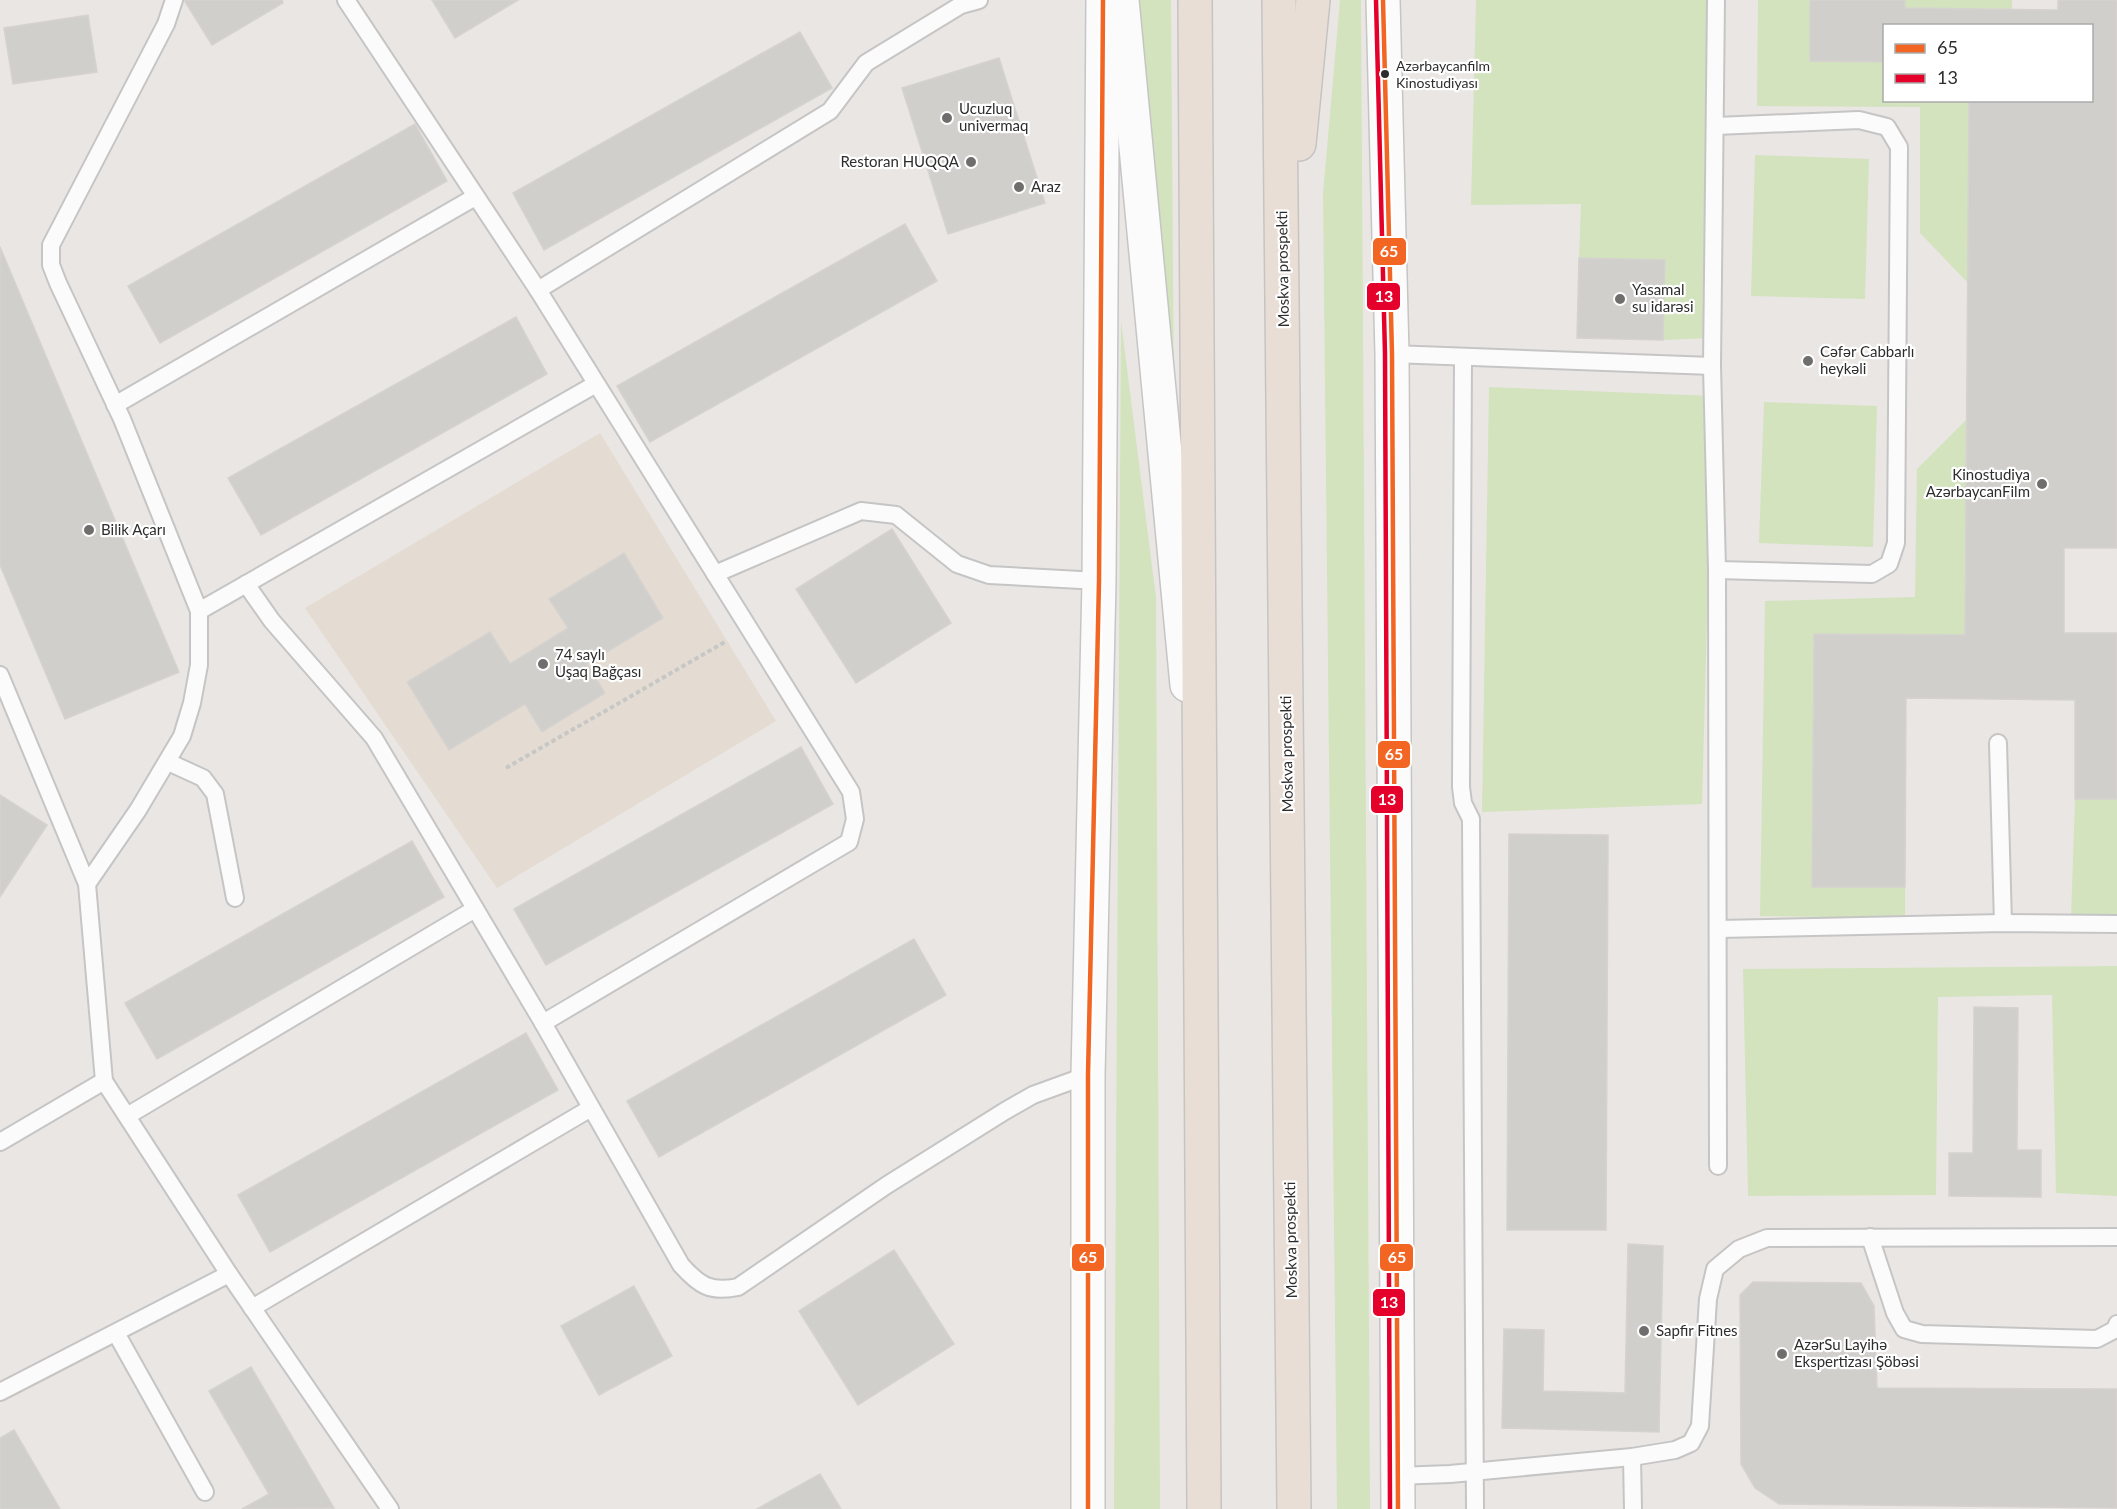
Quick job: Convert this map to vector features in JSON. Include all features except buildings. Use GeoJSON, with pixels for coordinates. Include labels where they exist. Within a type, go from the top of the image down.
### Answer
{"type":"FeatureCollection","features":[{"type":"Feature","properties":{"kind":"highway"},"geometry":{"type":"LineString","coordinates":[[1196,0],[1204,1509]]}},
{"type":"Feature","properties":{"kind":"highway","name":"Moskva prospekti"},"geometry":{"type":"LineString","coordinates":[[1279,0],[1294,1509]]}},
{"type":"Feature","properties":{"kind":"highway"},"geometry":{"type":"LineString","coordinates":[[1283,304],[1313,0]]}},
{"type":"Feature","properties":{"kind":"main road"},"geometry":{"type":"LineString","coordinates":[[1088,1509],[1088,1075],[1099,581],[1103,0]]}},
{"type":"Feature","properties":{"kind":"main road"},"geometry":{"type":"LineString","coordinates":[[1122,0],[1200,831]]}},
{"type":"Feature","properties":{"kind":"main road"},"geometry":{"type":"LineString","coordinates":[[1383,0],[1392,354],[1398,1509]]}},
{"type":"Feature","properties":{"kind":"lane"},"geometry":{"type":"LineString","coordinates":[[87,884],[138,810],[182,736],[192,703],[199,665],[199,611],[115,405],[58,283],[51,265],[51,246],[166,24],[174,0]]}},
{"type":"Feature","properties":{"kind":"lane"},"geometry":{"type":"LineString","coordinates":[[346,0],[538,290],[851,792],[855,819],[849,842],[543,1023]]}},
{"type":"Feature","properties":{"kind":"lane"},"geometry":{"type":"LineString","coordinates":[[538,290],[830,111],[866,63],[961,5],[979,0]]}},
{"type":"Feature","properties":{"kind":"lane"},"geometry":{"type":"LineString","coordinates":[[1716,0],[1712,366],[1717,570],[1718,1166]]}},
{"type":"Feature","properties":{"kind":"lane"},"geometry":{"type":"LineString","coordinates":[[1716,126],[1859,120],[1887,127],[1899,147],[1896,543],[1890,564],[1872,574],[1717,570]]}},
{"type":"Feature","properties":{"kind":"lane"},"geometry":{"type":"LineString","coordinates":[[115,405],[475,197]]}},
{"type":"Feature","properties":{"kind":"lane"},"geometry":{"type":"LineString","coordinates":[[1392,354],[1712,366]]}},
{"type":"Feature","properties":{"kind":"lane"},"geometry":{"type":"LineString","coordinates":[[1463,357],[1461,787],[1463,803],[1471,819],[1475,1509]]}},
{"type":"Feature","properties":{"kind":"lane"},"geometry":{"type":"LineString","coordinates":[[199,611],[596,384]]}},
{"type":"Feature","properties":{"kind":"lane"},"geometry":{"type":"LineString","coordinates":[[715,574],[861,511],[896,515],[957,564],[989,575],[1099,581]]}},
{"type":"Feature","properties":{"kind":"lane"},"geometry":{"type":"LineString","coordinates":[[246,584],[272,621],[374,738],[543,1023],[681,1264],[694,1280],[710,1288],[724,1290],[738,1287],[887,1185],[1005,1111],[1033,1095],[1088,1075]]}},
{"type":"Feature","properties":{"kind":"lane"},"geometry":{"type":"LineString","coordinates":[[0,675],[87,884],[104,1082],[229,1274],[390,1509]]}},
{"type":"Feature","properties":{"kind":"lane"},"geometry":{"type":"LineString","coordinates":[[1998,743],[2003,923]]}},
{"type":"Feature","properties":{"kind":"lane"},"geometry":{"type":"LineString","coordinates":[[168,762],[203,778],[215,794],[235,898]]}},
{"type":"Feature","properties":{"kind":"lane"},"geometry":{"type":"LineString","coordinates":[[127,1116],[475,909]]}},
{"type":"Feature","properties":{"kind":"lane"},"geometry":{"type":"LineString","coordinates":[[1718,929],[2003,923],[2117,924]]}},
{"type":"Feature","properties":{"kind":"lane"},"geometry":{"type":"LineString","coordinates":[[0,1142],[104,1082]]}},
{"type":"Feature","properties":{"kind":"lane"},"geometry":{"type":"LineString","coordinates":[[252,1308],[591,1108]]}},
{"type":"Feature","properties":{"kind":"lane"},"geometry":{"type":"LineString","coordinates":[[1870,1237],[1895,1313],[1904,1329],[1922,1334],[2097,1339],[2116,1329],[2117,1324]]}},
{"type":"Feature","properties":{"kind":"lane"},"geometry":{"type":"LineString","coordinates":[[1397,1476],[1632,1457],[1675,1450],[1690,1443],[1700,1426],[1708,1299],[1715,1269],[1738,1249],[1767,1238],[2117,1237]]}},
{"type":"Feature","properties":{"kind":"lane"},"geometry":{"type":"LineString","coordinates":[[0,1392],[229,1274]]}},
{"type":"Feature","properties":{"kind":"lane"},"geometry":{"type":"LineString","coordinates":[[116,1333],[205,1492]]}},
{"type":"Feature","properties":{"kind":"lane"},"geometry":{"type":"LineString","coordinates":[[1632,1457],[1633,1509]]}},
{"type":"Feature","properties":{"kind":"path"},"geometry":{"type":"LineString","coordinates":[[506,768],[749,628]]}},
{"type":"Feature","properties":{"kind":"shaded area","name":"74 saylı Uşaq Bağçası"},"geometry":{"type":"Polygon","coordinates":[[[600,433],[776,721],[497,888],[305,608],[600,433]]]}},
{"type":"Feature","properties":{"kind":"green space"},"geometry":{"type":"Polygon","coordinates":[[[1139,0],[1171,0],[1174,408],[1148,159],[1139,0]]]}},
{"type":"Feature","properties":{"kind":"green space"},"geometry":{"type":"Polygon","coordinates":[[[1340,0],[1361,0],[1370,1509],[1337,1509],[1323,194],[1340,0]]]}},
{"type":"Feature","properties":{"kind":"green space"},"geometry":{"type":"Polygon","coordinates":[[[1476,0],[1711,0],[1709,338],[1663,340],[1665,260],[1579,258],[1581,204],[1471,205],[1476,0]]]}},
{"type":"Feature","properties":{"kind":"green space"},"geometry":{"type":"Polygon","coordinates":[[[1758,0],[1810,0],[1810,61],[1883,62],[1883,102],[1969,102],[1968,283],[1920,233],[1920,107],[1757,106],[1758,0]]]}},
{"type":"Feature","properties":{"kind":"green space"},"geometry":{"type":"Polygon","coordinates":[[[1905,0],[2012,0],[2012,9],[1905,8],[1905,0]]]}},
{"type":"Feature","properties":{"kind":"green space"},"geometry":{"type":"Polygon","coordinates":[[[1755,155],[1869,159],[1865,299],[1751,296],[1755,155]]]}},
{"type":"Feature","properties":{"kind":"green space"},"geometry":{"type":"Polygon","coordinates":[[[1121,321],[1156,598],[1160,1509],[1114,1509],[1121,321]]]}},
{"type":"Feature","properties":{"kind":"green space"},"geometry":{"type":"Polygon","coordinates":[[[1489,387],[1713,396],[1702,804],[1482,812],[1489,387]]]}},
{"type":"Feature","properties":{"kind":"green space"},"geometry":{"type":"Polygon","coordinates":[[[1764,402],[1877,406],[1873,547],[1759,543],[1764,402]]]}},
{"type":"Feature","properties":{"kind":"green space"},"geometry":{"type":"Polygon","coordinates":[[[1967,419],[1965,635],[1814,634],[1812,886],[1905,887],[1905,918],[1760,916],[1765,601],[1915,597],[1917,469],[1967,419]]]}},
{"type":"Feature","properties":{"kind":"green space"},"geometry":{"type":"Polygon","coordinates":[[[2075,799],[2117,799],[2117,919],[2071,918],[2075,799]]]}},
{"type":"Feature","properties":{"kind":"green space"},"geometry":{"type":"Polygon","coordinates":[[[2117,966],[2117,1196],[2056,1193],[2052,995],[1938,997],[1936,1195],[1748,1196],[1743,969],[2117,966]]]}},
{"type":"Feature","properties":{"kind":"transit line","name":"65"},"geometry":{"type":"LineString","coordinates":[[1088,1509],[1088,1075],[1099,581],[1103,0]]}},
{"type":"Feature","properties":{"kind":"transit line","name":"13"},"geometry":{"type":"LineString","coordinates":[[1376,0],[1385,354],[1390,1509]]}},
{"type":"Feature","properties":{"kind":"transit line","name":"65"},"geometry":{"type":"LineString","coordinates":[[1383,0],[1392,354],[1398,1509]]}},
{"type":"Feature","properties":{"kind":"place","name":"Azərbaycanfilm Kinostudiyası"},"geometry":{"type":"Point","coordinates":[1385,74]}},
{"type":"Feature","properties":{"kind":"place","name":"Ucuzluq univermaq"},"geometry":{"type":"Point","coordinates":[947,118]}},
{"type":"Feature","properties":{"kind":"place","name":"Restoran HUQQA"},"geometry":{"type":"Point","coordinates":[971,162]}},
{"type":"Feature","properties":{"kind":"place","name":"Araz"},"geometry":{"type":"Point","coordinates":[1019,187]}},
{"type":"Feature","properties":{"kind":"place","name":"Yasamal su idarəsi"},"geometry":{"type":"Point","coordinates":[1620,299]}},
{"type":"Feature","properties":{"kind":"place","name":"Cəfər Cabbarlı heykəli"},"geometry":{"type":"Point","coordinates":[1808,361]}},
{"type":"Feature","properties":{"kind":"place","name":"Kinostudiya AzərbaycanFilm"},"geometry":{"type":"Point","coordinates":[2042,484]}},
{"type":"Feature","properties":{"kind":"place","name":"Bilik Açarı"},"geometry":{"type":"Point","coordinates":[89,530]}},
{"type":"Feature","properties":{"kind":"place","name":"74 saylı Uşaq Bağçası"},"geometry":{"type":"Point","coordinates":[543,664]}},
{"type":"Feature","properties":{"kind":"place","name":"Sapfir Fitnes"},"geometry":{"type":"Point","coordinates":[1644,1331]}},
{"type":"Feature","properties":{"kind":"place","name":"AzərSu Layihə Ekspertizası Şöbəsi"},"geometry":{"type":"Point","coordinates":[1782,1354]}}]}
